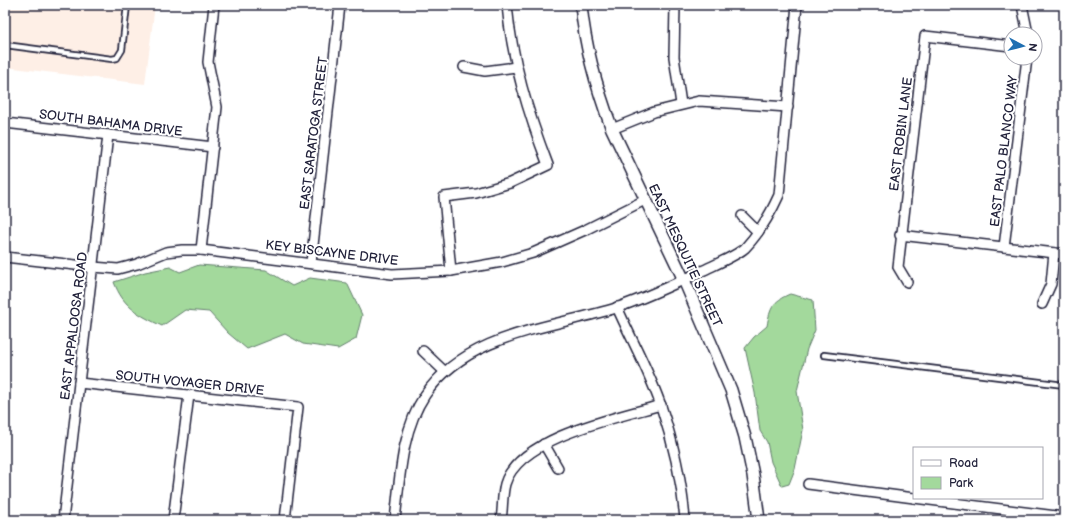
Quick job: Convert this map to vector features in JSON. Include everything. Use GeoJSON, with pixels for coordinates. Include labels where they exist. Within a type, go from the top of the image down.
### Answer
{"type":"FeatureCollection","features":[{"type":"Feature","properties":{"kind":"street"},"geometry":{"type":"LineString","coordinates":[[200,250],[217,107],[208,62],[214,5]]}},
{"type":"Feature","properties":{"kind":"street","name":"EAST SARATOGA STREET"},"geometry":{"type":"LineString","coordinates":[[311,263],[340,5]]}},
{"type":"Feature","properties":{"kind":"street"},"geometry":{"type":"LineString","coordinates":[[451,271],[444,196],[476,193],[510,184],[548,165],[529,115],[516,67],[507,5]]}},
{"type":"Feature","properties":{"kind":"street","name":"EAST MESQUITE STREET"},"geometry":{"type":"LineString","coordinates":[[581,5],[587,50],[603,105],[612,129],[684,280],[731,390],[753,474],[759,520]]}},
{"type":"Feature","properties":{"kind":"street"},"geometry":{"type":"LineString","coordinates":[[675,5],[674,57],[682,104]]}},
{"type":"Feature","properties":{"kind":"street"},"geometry":{"type":"LineString","coordinates":[[395,520],[404,445],[414,417],[425,394],[457,360],[489,344],[617,307],[684,280],[744,249],[767,221],[779,195],[797,5]]}},
{"type":"Feature","properties":{"kind":"street"},"geometry":{"type":"LineString","coordinates":[[1022,5],[1026,26]]}},
{"type":"Feature","properties":{"kind":"street","name":"EAST ROBIN LANE"},"geometry":{"type":"LineString","coordinates":[[907,282],[898,267],[900,235],[925,36],[1003,45]]}},
{"type":"Feature","properties":{"kind":"street","name":"EAST PALO BLANCO WAY"},"geometry":{"type":"LineString","coordinates":[[1004,247],[1026,66]]}},
{"type":"Feature","properties":{"kind":"street"},"geometry":{"type":"LineString","coordinates":[[464,67],[485,72],[516,67]]}},
{"type":"Feature","properties":{"kind":"street"},"geometry":{"type":"LineString","coordinates":[[612,129],[654,112],[699,101],[788,107]]}},
{"type":"Feature","properties":{"kind":"street","name":"SOUTH BAHAMA DRIVE"},"geometry":{"type":"LineString","coordinates":[[5,123],[213,147]]}},
{"type":"Feature","properties":{"kind":"street","name":"EAST APPALOOSA ROAD"},"geometry":{"type":"LineString","coordinates":[[63,520],[108,135]]}},
{"type":"Feature","properties":{"kind":"street","name":"KEY BISCAYNE DRIVE"},"geometry":{"type":"LineString","coordinates":[[5,257],[93,267],[126,268],[166,252],[200,250],[392,274],[451,271],[502,262],[533,252],[585,230],[645,200]]}},
{"type":"Feature","properties":{"kind":"street"},"geometry":{"type":"LineString","coordinates":[[742,216],[758,232]]}},
{"type":"Feature","properties":{"kind":"street"},"geometry":{"type":"LineString","coordinates":[[900,235],[1064,254]]}},
{"type":"Feature","properties":{"kind":"street"},"geometry":{"type":"LineString","coordinates":[[1042,304],[1050,284],[1054,253]]}},
{"type":"Feature","properties":{"kind":"street"},"geometry":{"type":"LineString","coordinates":[[617,307],[660,405],[674,453],[684,502],[685,520]]}},
{"type":"Feature","properties":{"kind":"street"},"geometry":{"type":"LineString","coordinates":[[423,351],[445,372]]}},
{"type":"Feature","properties":{"kind":"street","name":"SOUTH VOYAGER DRIVE"},"geometry":{"type":"LineString","coordinates":[[79,383],[298,407],[285,520]]}},
{"type":"Feature","properties":{"kind":"street"},"geometry":{"type":"LineString","coordinates":[[173,520],[189,395]]}},
{"type":"Feature","properties":{"kind":"street"},"geometry":{"type":"LineString","coordinates":[[501,520],[505,483],[517,464],[544,444],[567,432],[660,405]]}},
{"type":"Feature","properties":{"kind":"street"},"geometry":{"type":"LineString","coordinates":[[544,444],[558,468]]}},
{"type":"Feature","properties":{"kind":"street"},"geometry":{"type":"LineString","coordinates":[[808,484],[913,498]]}},
{"type":"Feature","properties":{"kind":"street"},"geometry":{"type":"LineString","coordinates":[[922,499],[1064,517]]}},
{"type":"Feature","properties":{"kind":"lane"},"geometry":{"type":"LineString","coordinates":[[5,45],[112,59],[117,58],[122,50],[127,5]]}},
{"type":"Feature","properties":{"kind":"lane"},"geometry":{"type":"LineString","coordinates":[[824,355],[1064,385]]}},
{"type":"Feature","properties":{"kind":"shaded area"},"geometry":{"type":"Polygon","coordinates":[[[5,5],[155,5],[145,84],[5,67],[5,5]]]}},
{"type":"Feature","properties":{"kind":"green space"},"geometry":{"type":"Polygon","coordinates":[[[199,265],[266,270],[292,286],[310,278],[347,283],[362,315],[356,339],[338,349],[303,344],[285,334],[247,349],[228,333],[209,312],[185,310],[162,326],[154,322],[139,314],[127,304],[122,298],[114,282],[145,272],[170,267],[180,272],[199,265]]]}},
{"type":"Feature","properties":{"kind":"green space"},"geometry":{"type":"Polygon","coordinates":[[[790,294],[813,300],[815,330],[807,349],[797,391],[803,430],[795,469],[789,484],[782,486],[771,462],[767,442],[760,431],[755,393],[745,348],[754,337],[767,326],[769,314],[776,302],[790,294]]]}}]}
